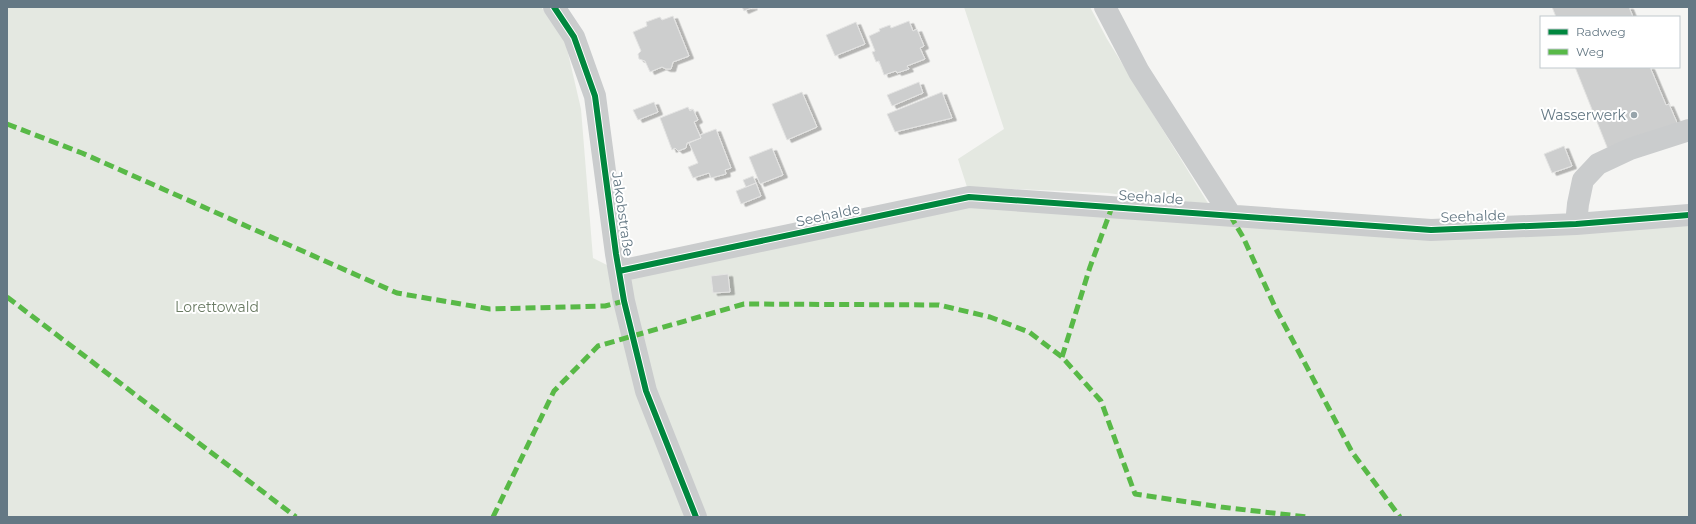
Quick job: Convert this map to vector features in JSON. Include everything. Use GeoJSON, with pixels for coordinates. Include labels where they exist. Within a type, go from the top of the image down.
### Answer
{"type":"FeatureCollection","features":[{"type":"Feature","properties":{"kind":"street","name":"Jakobstraße"},"geometry":{"type":"LineString","coordinates":[[554,7],[574,37],[595,96],[616,254],[624,301],[646,391],[696,517]]}},
{"type":"Feature","properties":{"kind":"street"},"geometry":{"type":"LineString","coordinates":[[1105,7],[1139,72],[1230,214]]}},
{"type":"Feature","properties":{"kind":"street"},"geometry":{"type":"LineString","coordinates":[[1576,224],[1583,180],[1598,164],[1630,149],[1689,130]]}},
{"type":"Feature","properties":{"kind":"street","name":"Seehalde"},"geometry":{"type":"LineString","coordinates":[[619,271],[969,197],[1230,214],[1276,220],[1431,230],[1576,224],[1689,215]]}},
{"type":"Feature","properties":{"kind":"green space","name":"Lorettowald"},"geometry":{"type":"Polygon","coordinates":[[[7,7],[541,7],[564,36],[581,109],[593,258],[619,271],[969,197],[1431,230],[1689,215],[1689,517],[7,517],[7,7]]]}},
{"type":"Feature","properties":{"kind":"green space"},"geometry":{"type":"Polygon","coordinates":[[[964,7],[1090,7],[1107,39],[1209,205],[1107,193],[967,187],[958,159],[1004,129],[964,7]]]}},
{"type":"Feature","properties":{"kind":"building"},"geometry":{"type":"Polygon","coordinates":[[[742,7],[753,7],[744,11],[742,7]]]}},
{"type":"Feature","properties":{"kind":"building"},"geometry":{"type":"Polygon","coordinates":[[[1552,7],[1629,7],[1633,16],[1556,16],[1552,7]]]}},
{"type":"Feature","properties":{"kind":"building"},"geometry":{"type":"Polygon","coordinates":[[[673,16],[689,56],[673,62],[671,69],[662,67],[650,72],[645,61],[639,59],[638,54],[641,51],[633,32],[647,26],[646,22],[660,17],[662,20],[673,16]]]}},
{"type":"Feature","properties":{"kind":"building"},"geometry":{"type":"Polygon","coordinates":[[[909,21],[913,31],[917,29],[924,46],[920,48],[925,59],[907,66],[909,69],[884,75],[879,61],[876,62],[872,52],[875,51],[869,36],[880,31],[879,29],[890,25],[891,28],[909,21]]]}},
{"type":"Feature","properties":{"kind":"building"},"geometry":{"type":"Polygon","coordinates":[[[856,22],[865,44],[835,56],[826,35],[856,22]]]}},
{"type":"Feature","properties":{"kind":"building","name":"Wasserwerk"},"geometry":{"type":"Polygon","coordinates":[[[1575,68],[1650,68],[1666,105],[1669,104],[1678,125],[1609,152],[1575,68]]]}},
{"type":"Feature","properties":{"kind":"building"},"geometry":{"type":"Polygon","coordinates":[[[919,82],[923,93],[892,106],[887,95],[919,82]]]}},
{"type":"Feature","properties":{"kind":"building"},"geometry":{"type":"Polygon","coordinates":[[[802,92],[817,127],[787,140],[772,104],[802,92]]]}},
{"type":"Feature","properties":{"kind":"building"},"geometry":{"type":"Polygon","coordinates":[[[942,92],[952,118],[895,132],[887,114],[942,92]]]}},
{"type":"Feature","properties":{"kind":"building"},"geometry":{"type":"Polygon","coordinates":[[[654,102],[658,112],[638,120],[633,110],[654,102]]]}},
{"type":"Feature","properties":{"kind":"building"},"geometry":{"type":"Polygon","coordinates":[[[688,107],[690,111],[693,109],[698,120],[694,122],[701,138],[687,143],[686,148],[678,151],[675,148],[672,150],[660,118],[688,107]]]}},
{"type":"Feature","properties":{"kind":"building"},"geometry":{"type":"Polygon","coordinates":[[[716,129],[731,168],[725,170],[726,174],[711,178],[709,173],[693,178],[688,167],[698,163],[689,143],[701,138],[700,135],[716,129]]]}},
{"type":"Feature","properties":{"kind":"building"},"geometry":{"type":"Polygon","coordinates":[[[1564,146],[1572,166],[1552,173],[1544,154],[1564,146]]]}},
{"type":"Feature","properties":{"kind":"building"},"geometry":{"type":"Polygon","coordinates":[[[772,148],[783,175],[760,184],[749,157],[772,148]]]}},
{"type":"Feature","properties":{"kind":"building"},"geometry":{"type":"Polygon","coordinates":[[[753,176],[756,183],[746,187],[743,180],[753,176]]]}},
{"type":"Feature","properties":{"kind":"building"},"geometry":{"type":"Polygon","coordinates":[[[756,183],[761,196],[741,204],[736,191],[756,183]]]}},
{"type":"Feature","properties":{"kind":"building"},"geometry":{"type":"Polygon","coordinates":[[[728,274],[730,292],[713,293],[711,276],[728,274]]]}},
{"type":"Feature","properties":{"kind":"marked path"},"geometry":{"type":"LineString","coordinates":[[7,124],[82,153],[397,293],[490,309],[605,306],[624,301]]}},
{"type":"Feature","properties":{"kind":"marked path"},"geometry":{"type":"LineString","coordinates":[[1062,357],[1090,267],[1112,207]]}},
{"type":"Feature","properties":{"kind":"marked path"},"geometry":{"type":"LineString","coordinates":[[1230,215],[1243,237],[1276,309],[1352,452],[1400,517]]}},
{"type":"Feature","properties":{"kind":"marked path"},"geometry":{"type":"LineString","coordinates":[[7,297],[296,517]]}},
{"type":"Feature","properties":{"kind":"marked path"},"geometry":{"type":"LineString","coordinates":[[493,517],[554,391],[598,346],[744,304],[939,305],[990,317],[1029,332],[1062,357],[1101,401],[1135,494],[1221,507],[1307,517]]}},
{"type":"Feature","properties":{"kind":"cycle path"},"geometry":{"type":"LineString","coordinates":[[554,7],[574,37],[595,96],[616,254],[624,301],[646,391],[696,517]]}},
{"type":"Feature","properties":{"kind":"cycle path"},"geometry":{"type":"LineString","coordinates":[[619,271],[969,197],[1431,230],[1576,224],[1689,215]]}},
{"type":"Feature","properties":{"kind":"place","name":"Wasserwerk"},"geometry":{"type":"Point","coordinates":[1634,115]}}]}
